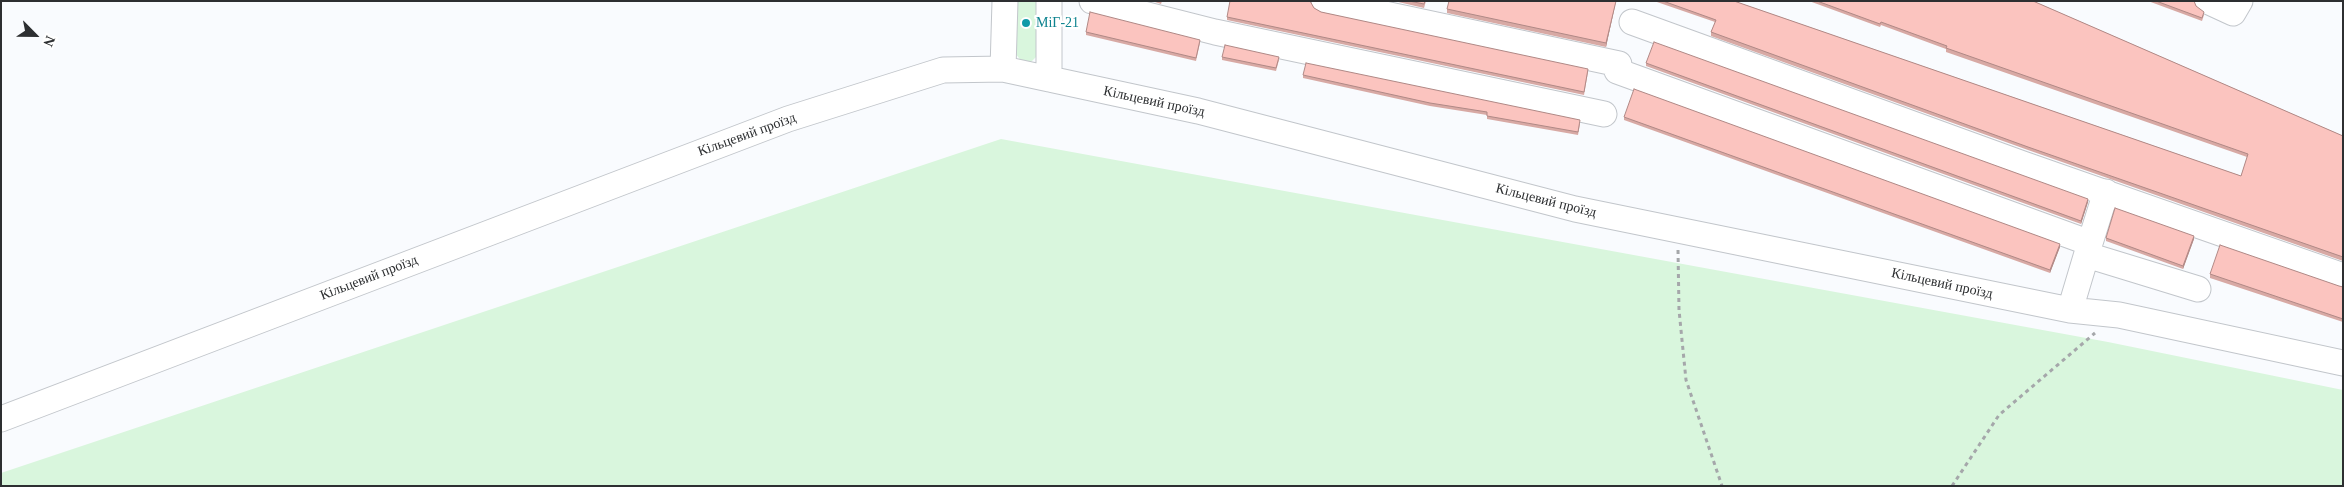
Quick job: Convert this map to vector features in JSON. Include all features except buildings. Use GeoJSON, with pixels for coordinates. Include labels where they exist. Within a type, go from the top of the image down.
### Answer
{"type":"FeatureCollection","features":[{"type":"Feature","properties":{"kind":"street"},"geometry":{"type":"LineString","coordinates":[[1003,69],[1005,1]]}},
{"type":"Feature","properties":{"kind":"street"},"geometry":{"type":"LineString","coordinates":[[1049,1],[1049,79]]}},
{"type":"Feature","properties":{"kind":"street"},"geometry":{"type":"LineString","coordinates":[[1092,1],[1215,32],[1604,114]]}},
{"type":"Feature","properties":{"kind":"street"},"geometry":{"type":"LineString","coordinates":[[1324,1],[1618,67],[2088,249],[2198,289]]}},
{"type":"Feature","properties":{"kind":"street"},"geometry":{"type":"LineString","coordinates":[[2207,1],[2233,13],[2240,1]]}},
{"type":"Feature","properties":{"kind":"street"},"geometry":{"type":"LineString","coordinates":[[1632,22],[2343,276]]}},
{"type":"Feature","properties":{"kind":"street","name":"Кільцевий проїзд"},"geometry":{"type":"LineString","coordinates":[[1,418],[788,119],[942,70],[1003,69],[1198,111],[1576,209],[2070,310],[2119,315],[2343,364]]}},
{"type":"Feature","properties":{"kind":"street"},"geometry":{"type":"LineString","coordinates":[[2070,310],[2106,192]]}},
{"type":"Feature","properties":{"kind":"path"},"geometry":{"type":"LineString","coordinates":[[1678,243],[1679,310],[1686,380],[1722,486]]}},
{"type":"Feature","properties":{"kind":"path"},"geometry":{"type":"LineString","coordinates":[[1952,486],[1999,415],[2088,338],[2119,315]]}},
{"type":"Feature","properties":{"kind":"green space"},"geometry":{"type":"Polygon","coordinates":[[[1005,1],[1049,1],[1049,44],[1026,67],[1004,39],[1005,1]]]}},
{"type":"Feature","properties":{"kind":"green space"},"geometry":{"type":"Polygon","coordinates":[[[1001,139],[2108,342],[2343,390],[2343,486],[1,486],[1,473],[1001,139]]]}},
{"type":"Feature","properties":{"kind":"place","name":"МіГ-21"},"geometry":{"type":"Point","coordinates":[1026,23]}}]}
